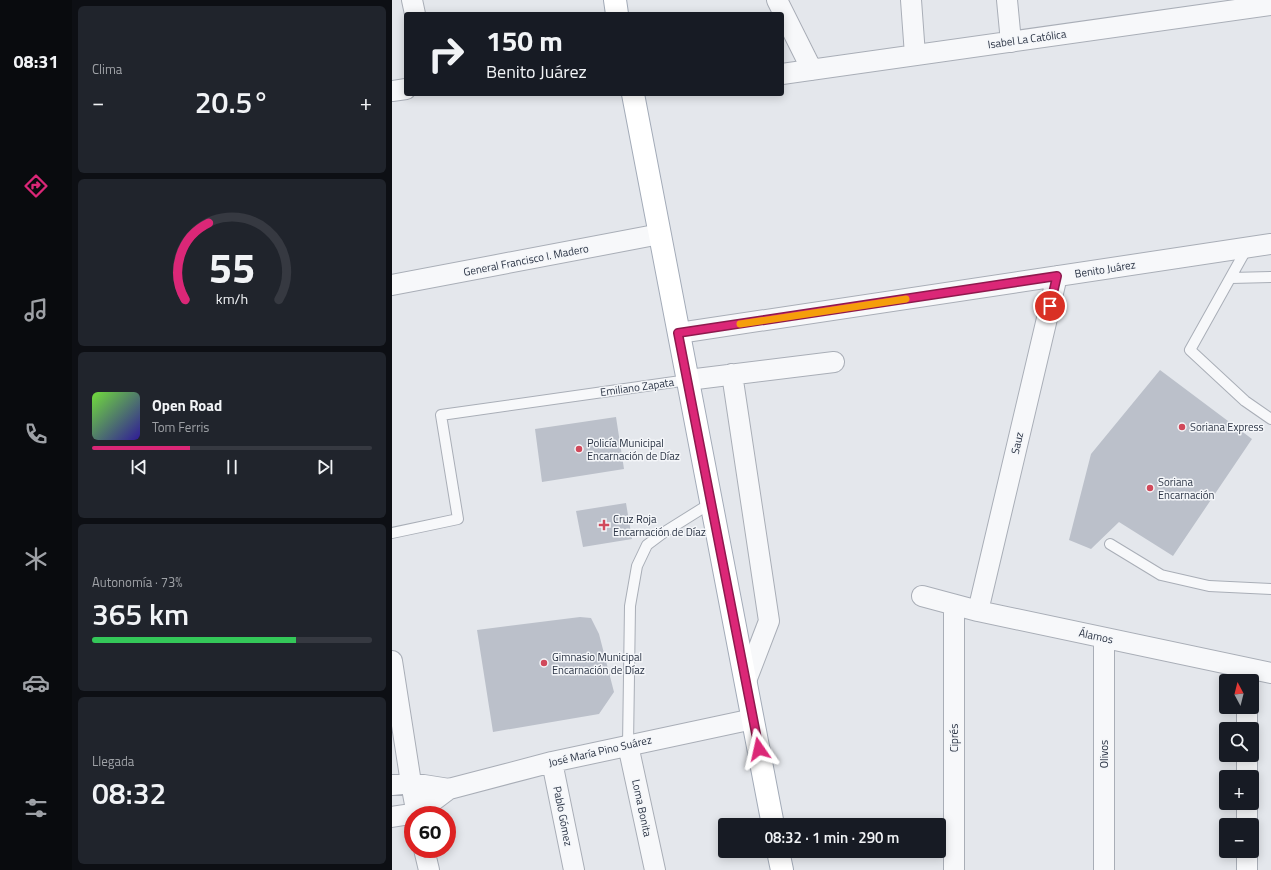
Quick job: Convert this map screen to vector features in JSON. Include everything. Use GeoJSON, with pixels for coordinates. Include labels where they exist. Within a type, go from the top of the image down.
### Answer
{"type":"FeatureCollection","features":[{"type":"Feature","properties":{"kind":"main road"},"geometry":{"type":"LineString","coordinates":[[615,0],[617,12]]}},
{"type":"Feature","properties":{"kind":"main road"},"geometry":{"type":"LineString","coordinates":[[637,96],[678,333],[772,818]]}},
{"type":"Feature","properties":{"kind":"main road"},"geometry":{"type":"LineString","coordinates":[[779,858],[782,870]]}},
{"type":"Feature","properties":{"kind":"street"},"geometry":{"type":"LineString","coordinates":[[412,0],[415,12]]}},
{"type":"Feature","properties":{"kind":"street"},"geometry":{"type":"LineString","coordinates":[[777,0],[783,12]]}},
{"type":"Feature","properties":{"kind":"street"},"geometry":{"type":"LineString","coordinates":[[911,0],[915,55]]}},
{"type":"Feature","properties":{"kind":"street"},"geometry":{"type":"LineString","coordinates":[[1007,0],[1011,42]]}},
{"type":"Feature","properties":{"kind":"street","name":"Isabel La Católica"},"geometry":{"type":"LineString","coordinates":[[784,74],[1271,5]]}},
{"type":"Feature","properties":{"kind":"street"},"geometry":{"type":"LineString","coordinates":[[784,14],[812,70]]}},
{"type":"Feature","properties":{"kind":"street"},"geometry":{"type":"LineString","coordinates":[[392,91],[404,89]]}},
{"type":"Feature","properties":{"kind":"street","name":"General Francisco I. Madero"},"geometry":{"type":"LineString","coordinates":[[392,285],[660,234]]}},
{"type":"Feature","properties":{"kind":"street","name":"Benito Juárez"},"geometry":{"type":"LineString","coordinates":[[678,333],[1271,244]]}},
{"type":"Feature","properties":{"kind":"street","name":"Sauz"},"geometry":{"type":"LineString","coordinates":[[978,611],[1057,276]]}},
{"type":"Feature","properties":{"kind":"street","name":"Emiliano Zapata"},"geometry":{"type":"LineString","coordinates":[[688,380],[834,362]]}},
{"type":"Feature","properties":{"kind":"street"},"geometry":{"type":"LineString","coordinates":[[732,374],[768,621],[746,681]]}},
{"type":"Feature","properties":{"kind":"street","name":"Álamos"},"geometry":{"type":"LineString","coordinates":[[922,596],[978,611],[1104,638],[1243,674]]}},
{"type":"Feature","properties":{"kind":"street","name":"Ciprés"},"geometry":{"type":"LineString","coordinates":[[954,605],[954,870]]}},
{"type":"Feature","properties":{"kind":"street","name":"Olivos"},"geometry":{"type":"LineString","coordinates":[[1104,638],[1104,870]]}},
{"type":"Feature","properties":{"kind":"street"},"geometry":{"type":"LineString","coordinates":[[392,662],[402,784],[413,806]]}},
{"type":"Feature","properties":{"kind":"street","name":"Álamos"},"geometry":{"type":"LineString","coordinates":[[1259,674],[1271,674]]}},
{"type":"Feature","properties":{"kind":"street","name":"José María Pino Suárez"},"geometry":{"type":"LineString","coordinates":[[402,784],[449,789],[552,762],[753,719]]}},
{"type":"Feature","properties":{"kind":"street","name":"Loma Bonita"},"geometry":{"type":"LineString","coordinates":[[628,745],[655,870]]}},
{"type":"Feature","properties":{"kind":"street","name":"Pablo Gómez"},"geometry":{"type":"LineString","coordinates":[[552,762],[574,870]]}},
{"type":"Feature","properties":{"kind":"street","name":"José María Pino Suárez"},"geometry":{"type":"LineString","coordinates":[[427,806],[449,789]]}},
{"type":"Feature","properties":{"kind":"street"},"geometry":{"type":"LineString","coordinates":[[392,817],[404,816]]}},
{"type":"Feature","properties":{"kind":"street"},"geometry":{"type":"LineString","coordinates":[[426,858],[428,870]]}},
{"type":"Feature","properties":{"kind":"street"},"geometry":{"type":"LineString","coordinates":[[1247,858],[1247,870]]}},
{"type":"Feature","properties":{"kind":"lane"},"geometry":{"type":"LineString","coordinates":[[1247,248],[1190,350],[1245,401],[1271,419]]}},
{"type":"Feature","properties":{"kind":"lane"},"geometry":{"type":"LineString","coordinates":[[1231,278],[1271,277]]}},
{"type":"Feature","properties":{"kind":"lane","name":"Emiliano Zapata"},"geometry":{"type":"LineString","coordinates":[[392,533],[458,519],[440,415],[688,380]]}},
{"type":"Feature","properties":{"kind":"lane"},"geometry":{"type":"LineString","coordinates":[[628,745],[630,606],[637,566],[647,545],[663,533],[711,503]]}},
{"type":"Feature","properties":{"kind":"lane"},"geometry":{"type":"LineString","coordinates":[[1110,544],[1161,575],[1209,586],[1271,589]]}},
{"type":"Feature","properties":{"kind":"building","name":"Soriana Encarnación"},"geometry":{"type":"Polygon","coordinates":[[[1160,370],[1252,439],[1173,556],[1119,522],[1091,549],[1069,540],[1091,454],[1160,370]]]}},
{"type":"Feature","properties":{"kind":"building","name":"Policía Municipal Encarnación de Díaz"},"geometry":{"type":"Polygon","coordinates":[[[616,417],[624,469],[542,482],[535,429],[616,417]]]}},
{"type":"Feature","properties":{"kind":"building","name":"Cruz Roja Encarnación de Díaz"},"geometry":{"type":"Polygon","coordinates":[[[626,503],[632,539],[583,547],[576,511],[626,503]]]}},
{"type":"Feature","properties":{"kind":"building","name":"Gimnasio Municipal Encarnación de Díaz"},"geometry":{"type":"Polygon","coordinates":[[[580,617],[591,618],[599,634],[614,692],[599,714],[493,732],[477,630],[580,617]]]}},
{"type":"Feature","properties":{"kind":"slow traffic"},"geometry":{"type":"LineString","coordinates":[[740,324],[906,299]]}},
{"type":"Feature","properties":{"kind":"place","name":"Soriana Express"},"geometry":{"type":"Point","coordinates":[1182,427]}},
{"type":"Feature","properties":{"kind":"place","name":"Policía Municipal Encarnación de Díaz"},"geometry":{"type":"Point","coordinates":[579,449]}},
{"type":"Feature","properties":{"kind":"place","name":"Soriana Encarnación"},"geometry":{"type":"Point","coordinates":[1150,488]}},
{"type":"Feature","properties":{"kind":"place","name":"Cruz Roja Encarnación de Díaz"},"geometry":{"type":"Point","coordinates":[604,525]}},
{"type":"Feature","properties":{"kind":"place","name":"Gimnasio Municipal Encarnación de Díaz"},"geometry":{"type":"Point","coordinates":[544,663]}},
{"type":"Feature","properties":{"kind":"route"},"geometry":{"type":"LineString","coordinates":[[759,749],[678,333],[1057,276],[1050,306]]}}]}
